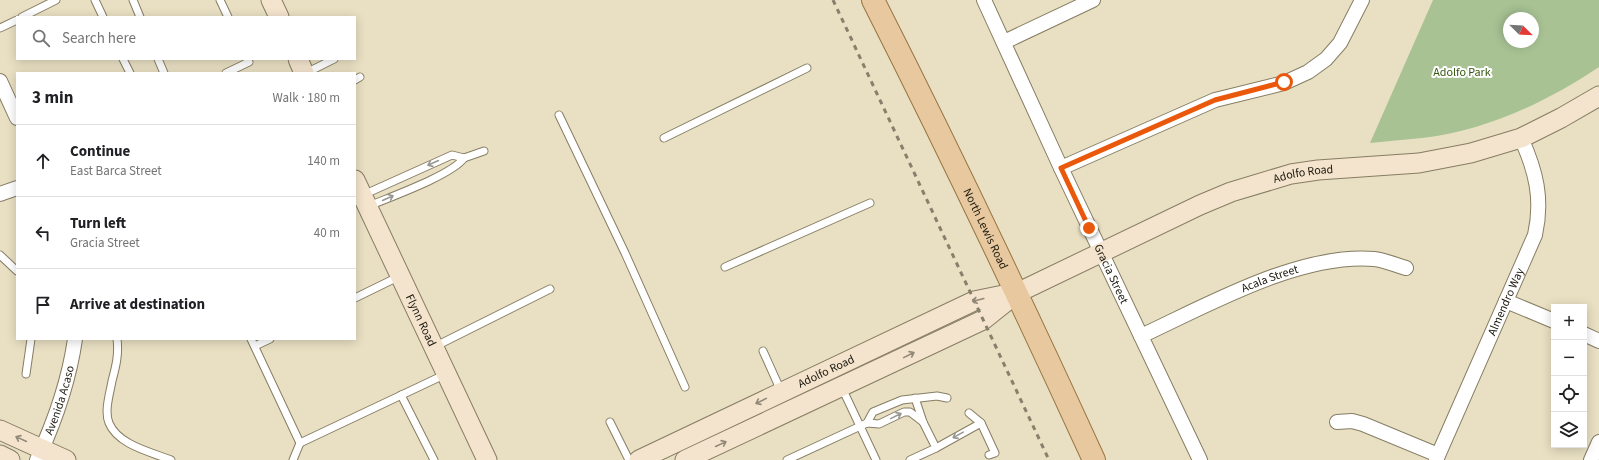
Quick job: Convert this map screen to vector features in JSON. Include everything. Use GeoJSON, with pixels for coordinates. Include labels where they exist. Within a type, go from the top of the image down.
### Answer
{"type":"FeatureCollection","features":[{"type":"Feature","properties":{"kind":"main road"},"geometry":{"type":"LineString","coordinates":[[271,0],[279,16]]}},
{"type":"Feature","properties":{"kind":"main road","name":"North Lewis Road"},"geometry":{"type":"LineString","coordinates":[[873,0],[925,103],[1017,293],[1094,460]]}},
{"type":"Feature","properties":{"kind":"main road"},"geometry":{"type":"LineString","coordinates":[[298,60],[304,72]]}},
{"type":"Feature","properties":{"kind":"main road","name":"Adolfo Road"},"geometry":{"type":"LineString","coordinates":[[685,460],[983,320],[1017,293],[1200,205],[1232,192],[1266,180],[1318,170],[1419,163],[1471,153],[1521,138],[1561,118],[1599,96]]}},
{"type":"Feature","properties":{"kind":"main road","name":"Flynn Road"},"geometry":{"type":"LineString","coordinates":[[362,194],[487,460]]}},
{"type":"Feature","properties":{"kind":"main road","name":"Adolfo Road"},"geometry":{"type":"LineString","coordinates":[[639,460],[781,391],[974,301],[1017,293]]}},
{"type":"Feature","properties":{"kind":"main road"},"geometry":{"type":"LineString","coordinates":[[0,430],[40,455],[66,460]]}},
{"type":"Feature","properties":{"kind":"main road"},"geometry":{"type":"LineString","coordinates":[[0,455],[10,460]]}},
{"type":"Feature","properties":{"kind":"street","name":"Gracia Street"},"geometry":{"type":"LineString","coordinates":[[984,0],[1061,168],[1200,460]]}},
{"type":"Feature","properties":{"kind":"street"},"geometry":{"type":"LineString","coordinates":[[1004,42],[1093,0]]}},
{"type":"Feature","properties":{"kind":"street"},"geometry":{"type":"LineString","coordinates":[[1061,168],[1215,100],[1284,82],[1308,72],[1326,59],[1340,43],[1362,0]]}},
{"type":"Feature","properties":{"kind":"street"},"geometry":{"type":"LineString","coordinates":[[2,89],[16,116]]}},
{"type":"Feature","properties":{"kind":"street","name":"Almendro Way"},"geometry":{"type":"LineString","coordinates":[[1437,458],[1530,247],[1538,212],[1536,177],[1521,138]]}},
{"type":"Feature","properties":{"kind":"street"},"geometry":{"type":"LineString","coordinates":[[0,194],[16,188]]}},
{"type":"Feature","properties":{"kind":"street","name":"Acala Street"},"geometry":{"type":"LineString","coordinates":[[1140,336],[1250,286],[1308,266],[1334,260],[1357,259],[1376,260],[1406,268]]}},
{"type":"Feature","properties":{"kind":"street"},"geometry":{"type":"LineString","coordinates":[[1506,301],[1551,320]]}},
{"type":"Feature","properties":{"kind":"street"},"geometry":{"type":"LineString","coordinates":[[1587,335],[1599,340]]}},
{"type":"Feature","properties":{"kind":"street","name":"Avenida Acaso"},"geometry":{"type":"LineString","coordinates":[[40,455],[63,396],[75,340]]}},
{"type":"Feature","properties":{"kind":"street"},"geometry":{"type":"LineString","coordinates":[[1337,422],[1352,421],[1363,424],[1437,458]]}},
{"type":"Feature","properties":{"kind":"street"},"geometry":{"type":"LineString","coordinates":[[1591,460],[1599,442]]}},
{"type":"Feature","properties":{"kind":"lane"},"geometry":{"type":"LineString","coordinates":[[24,16],[56,0]]}},
{"type":"Feature","properties":{"kind":"lane"},"geometry":{"type":"LineString","coordinates":[[95,0],[103,16]]}},
{"type":"Feature","properties":{"kind":"lane"},"geometry":{"type":"LineString","coordinates":[[133,0],[140,16]]}},
{"type":"Feature","properties":{"kind":"lane"},"geometry":{"type":"LineString","coordinates":[[220,0],[228,16]]}},
{"type":"Feature","properties":{"kind":"lane"},"geometry":{"type":"LineString","coordinates":[[0,28],[16,20]]}},
{"type":"Feature","properties":{"kind":"lane"},"geometry":{"type":"LineString","coordinates":[[124,60],[130,72]]}},
{"type":"Feature","properties":{"kind":"lane"},"geometry":{"type":"LineString","coordinates":[[158,60],[164,72]]}},
{"type":"Feature","properties":{"kind":"lane"},"geometry":{"type":"LineString","coordinates":[[228,72],[249,62],[248,60]]}},
{"type":"Feature","properties":{"kind":"lane"},"geometry":{"type":"LineString","coordinates":[[307,72],[332,60]]}},
{"type":"Feature","properties":{"kind":"lane"},"geometry":{"type":"LineString","coordinates":[[664,138],[808,68]]}},
{"type":"Feature","properties":{"kind":"lane"},"geometry":{"type":"LineString","coordinates":[[559,115],[625,253],[685,387]]}},
{"type":"Feature","properties":{"kind":"lane"},"geometry":{"type":"LineString","coordinates":[[362,194],[452,155],[464,158],[484,151]]}},
{"type":"Feature","properties":{"kind":"lane"},"geometry":{"type":"LineString","coordinates":[[362,194],[443,174],[460,164],[464,158]]}},
{"type":"Feature","properties":{"kind":"lane"},"geometry":{"type":"LineString","coordinates":[[726,267],[870,203]]}},
{"type":"Feature","properties":{"kind":"lane"},"geometry":{"type":"LineString","coordinates":[[0,255],[16,271]]}},
{"type":"Feature","properties":{"kind":"lane"},"geometry":{"type":"LineString","coordinates":[[356,298],[401,276]]}},
{"type":"Feature","properties":{"kind":"lane"},"geometry":{"type":"LineString","coordinates":[[434,347],[550,289]]}},
{"type":"Feature","properties":{"kind":"lane"},"geometry":{"type":"LineString","coordinates":[[26,374],[31,340]]}},
{"type":"Feature","properties":{"kind":"lane"},"geometry":{"type":"LineString","coordinates":[[117,340],[119,352],[108,402],[109,423],[119,436],[134,446],[171,460]]}},
{"type":"Feature","properties":{"kind":"lane"},"geometry":{"type":"LineString","coordinates":[[252,340],[300,443]]}},
{"type":"Feature","properties":{"kind":"lane"},"geometry":{"type":"LineString","coordinates":[[255,346],[268,340]]}},
{"type":"Feature","properties":{"kind":"lane"},"geometry":{"type":"LineString","coordinates":[[763,352],[781,391]]}},
{"type":"Feature","properties":{"kind":"lane"},"geometry":{"type":"LineString","coordinates":[[293,460],[300,443],[447,374]]}},
{"type":"Feature","properties":{"kind":"lane"},"geometry":{"type":"LineString","coordinates":[[842,387],[864,424],[876,460]]}},
{"type":"Feature","properties":{"kind":"lane"},"geometry":{"type":"LineString","coordinates":[[402,395],[434,460]]}},
{"type":"Feature","properties":{"kind":"lane"},"geometry":{"type":"LineString","coordinates":[[864,424],[873,412],[902,400],[936,396],[947,398]]}},
{"type":"Feature","properties":{"kind":"lane"},"geometry":{"type":"LineString","coordinates":[[915,398],[923,422],[936,448]]}},
{"type":"Feature","properties":{"kind":"lane"},"geometry":{"type":"LineString","coordinates":[[787,460],[864,424],[879,424],[904,412],[910,412],[923,422]]}},
{"type":"Feature","properties":{"kind":"lane"},"geometry":{"type":"LineString","coordinates":[[969,413],[981,423],[995,453],[989,455]]}},
{"type":"Feature","properties":{"kind":"lane"},"geometry":{"type":"LineString","coordinates":[[610,422],[629,460]]}},
{"type":"Feature","properties":{"kind":"lane"},"geometry":{"type":"LineString","coordinates":[[910,460],[923,457],[981,423]]}},
{"type":"Feature","properties":{"kind":"green space","name":"Adolfo Park"},"geometry":{"type":"Polygon","coordinates":[[[1433,0],[1599,0],[1599,67],[1558,92],[1515,113],[1469,129],[1422,138],[1370,143],[1433,0]]]}},
{"type":"Feature","properties":{"kind":"railway"},"geometry":{"type":"LineString","coordinates":[[833,0],[1049,460]]}},
{"type":"Feature","properties":{"kind":"route"},"geometry":{"type":"LineString","coordinates":[[1089,228],[1061,168],[1215,100],[1233,94],[1284,82]]}}]}
